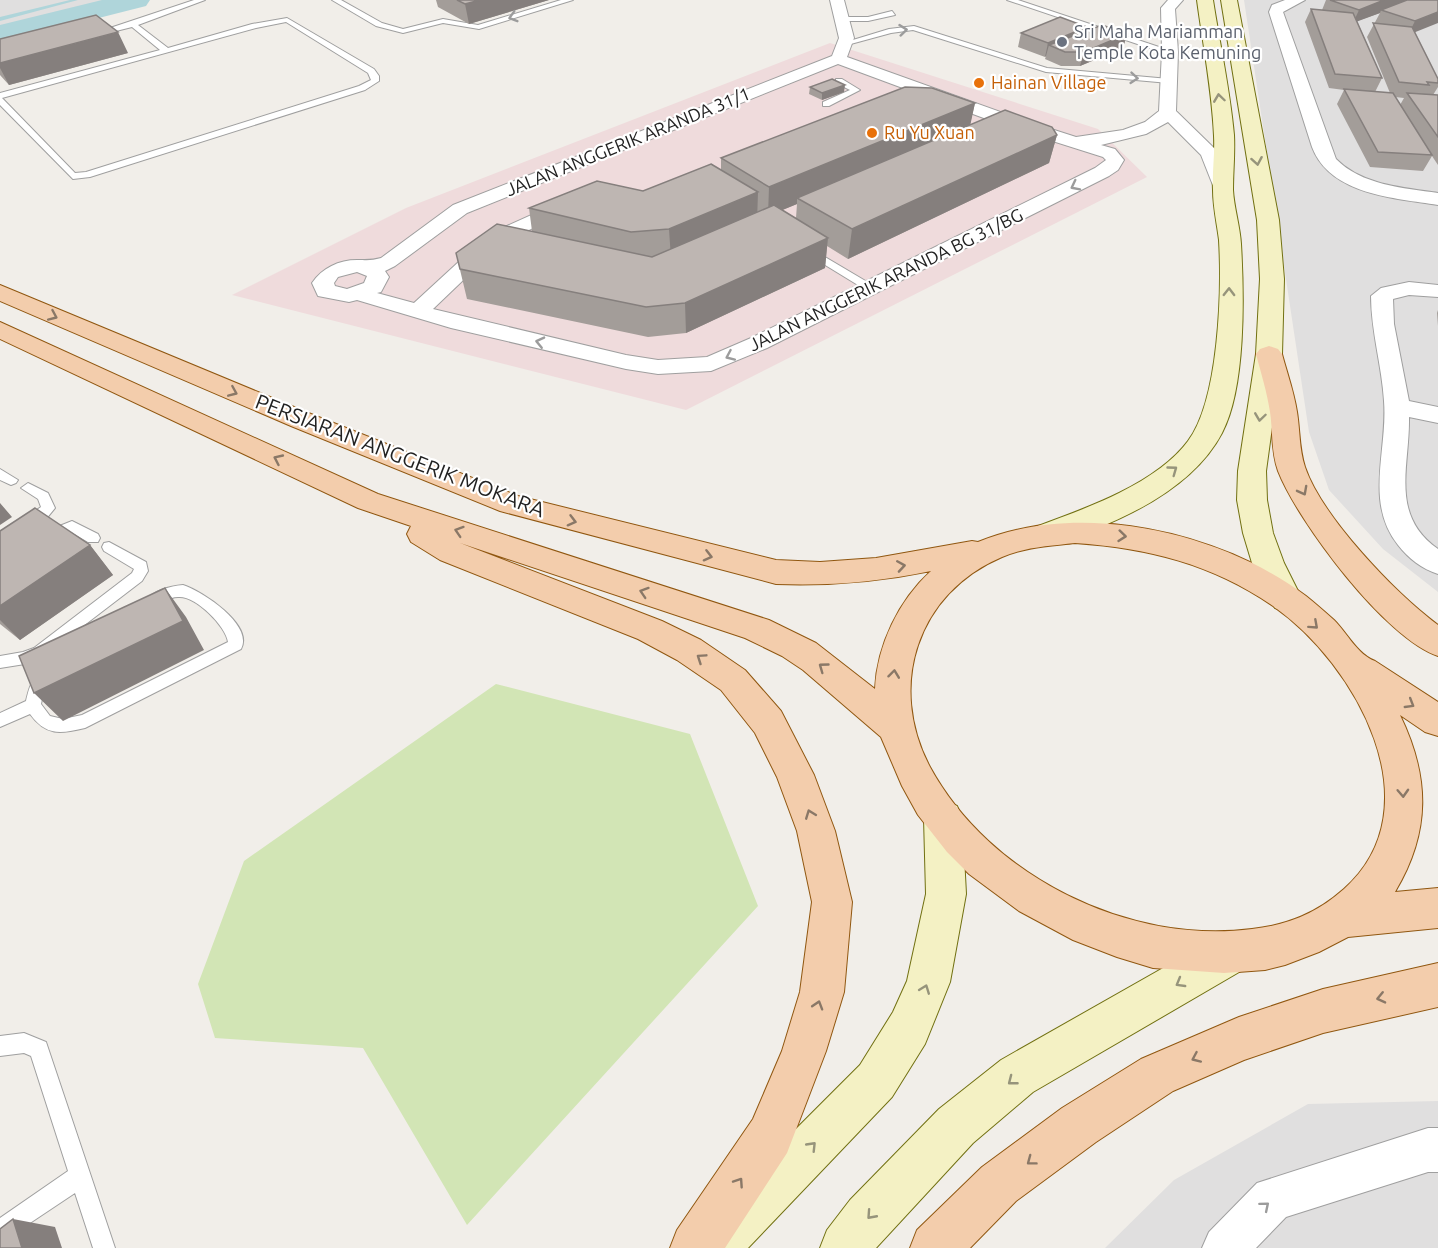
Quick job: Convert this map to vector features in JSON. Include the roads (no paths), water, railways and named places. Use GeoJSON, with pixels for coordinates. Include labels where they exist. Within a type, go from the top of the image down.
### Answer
{"type":"FeatureCollection","features":[{"type":"Feature","properties":{"kind":"main road"},"geometry":{"type":"LineString","coordinates":[[1047,535],[1114,508],[1181,464],[1209,432],[1216,412],[1228,346],[1230,242],[1223,189],[1225,154],[1205,0]]}},
{"type":"Feature","properties":{"kind":"main road"},"geometry":{"type":"LineString","coordinates":[[1229,0],[1268,220],[1272,279],[1269,354],[1252,471],[1252,500],[1258,532],[1268,563],[1286,599]]}},
{"type":"Feature","properties":{"kind":"main road","name":"PERSIARAN ANGGERIK MOKARA"},"geometry":{"type":"LineString","coordinates":[[0,292],[301,420],[510,504],[611,531],[766,570],[820,574],[876,570],[991,548]]}},
{"type":"Feature","properties":{"kind":"main road"},"geometry":{"type":"LineString","coordinates":[[0,328],[141,397],[368,501],[757,629],[803,652],[844,682],[899,732]]}},
{"type":"Feature","properties":{"kind":"main road"},"geometry":{"type":"LineString","coordinates":[[1269,354],[1283,404],[1285,447],[1293,471],[1308,501],[1338,546],[1374,588],[1398,612],[1438,643]]}},
{"type":"Feature","properties":{"kind":"main road"},"geometry":{"type":"LineString","coordinates":[[368,501],[451,552],[650,630],[689,650],[733,680],[768,722],[795,775],[816,831],[832,902],[822,992],[804,1051],[770,1136],[694,1248]]}},
{"type":"Feature","properties":{"kind":"main road"},"geometry":{"type":"LineString","coordinates":[[1076,532],[1127,536],[1179,548],[1230,568],[1286,599],[1349,661],[1378,704],[1397,749],[1405,796],[1399,841],[1379,883],[1344,917],[1311,935],[1273,948],[1231,954],[1149,946],[1068,918],[997,873],[943,818],[918,780],[899,732],[893,688],[898,648],[913,612],[937,583],[967,560],[991,548],[1047,535],[1076,532]]}},
{"type":"Feature","properties":{"kind":"main road"},"geometry":{"type":"LineString","coordinates":[[1349,661],[1438,721]]}},
{"type":"Feature","properties":{"kind":"main road"},"geometry":{"type":"LineString","coordinates":[[713,1248],[876,1081],[909,1028],[928,982],[946,894],[943,818]]}},
{"type":"Feature","properties":{"kind":"main road"},"geometry":{"type":"LineString","coordinates":[[1344,917],[1438,908]]}},
{"type":"Feature","properties":{"kind":"main road"},"geometry":{"type":"LineString","coordinates":[[845,1248],[868,1218],[956,1126],[1017,1076],[1231,954]]}},
{"type":"Feature","properties":{"kind":"main road"},"geometry":{"type":"LineString","coordinates":[[935,1248],[999,1184],[1079,1125],[1157,1075],[1239,1039],[1323,1011],[1438,985]]}},
{"type":"Feature","properties":{"kind":"street"},"geometry":{"type":"LineString","coordinates":[[837,0],[847,43],[845,52],[838,59],[1008,125],[1109,153],[1161,136],[1196,138]]}},
{"type":"Feature","properties":{"kind":"street"},"geometry":{"type":"LineString","coordinates":[[1069,141],[1091,141],[1127,134],[1157,123],[1167,112],[1170,52],[1168,8],[1176,0]]}},
{"type":"Feature","properties":{"kind":"street"},"geometry":{"type":"LineString","coordinates":[[1298,0],[1277,8],[1276,12],[1328,162],[1335,170],[1356,180],[1438,199]]}},
{"type":"Feature","properties":{"kind":"street","name":"JALAN ANGGERIK ARANDA 31/1"},"geometry":{"type":"LineString","coordinates":[[371,269],[388,262],[460,209],[838,59]]}},
{"type":"Feature","properties":{"kind":"street"},"geometry":{"type":"LineString","coordinates":[[894,100],[919,89]]}},
{"type":"Feature","properties":{"kind":"street"},"geometry":{"type":"LineString","coordinates":[[1167,112],[1209,153],[1223,189]]}},
{"type":"Feature","properties":{"kind":"street","name":"JALAN ANGGERIK ARANDA BG 31/BG"},"geometry":{"type":"LineString","coordinates":[[371,269],[356,266],[338,270],[323,283],[326,291],[332,294],[358,294],[626,362],[683,367],[711,364],[730,357],[1101,172],[1112,166],[1115,160],[1109,153]]}},
{"type":"Feature","properties":{"kind":"street"},"geometry":{"type":"LineString","coordinates":[[564,167],[584,179]]}},
{"type":"Feature","properties":{"kind":"street"},"geometry":{"type":"LineString","coordinates":[[418,311],[496,238],[582,198]]}},
{"type":"Feature","properties":{"kind":"street"},"geometry":{"type":"LineString","coordinates":[[358,294],[377,282],[378,277],[371,269]]}},
{"type":"Feature","properties":{"kind":"street"},"geometry":{"type":"LineString","coordinates":[[1433,560],[1403,532],[1395,517],[1391,499],[1397,406],[1381,318],[1382,296],[1394,290],[1413,287],[1438,291]]}},
{"type":"Feature","properties":{"kind":"street"},"geometry":{"type":"LineString","coordinates":[[1397,406],[1438,415]]}},
{"type":"Feature","properties":{"kind":"street"},"geometry":{"type":"LineString","coordinates":[[1225,1248],[1273,1199],[1428,1150],[1438,1150]]}},
{"type":"Feature","properties":{"kind":"lane"},"geometry":{"type":"LineString","coordinates":[[89,36],[133,24],[201,0]]}},
{"type":"Feature","properties":{"kind":"lane"},"geometry":{"type":"LineString","coordinates":[[336,0],[391,29],[403,31],[439,21],[454,22],[473,28],[479,27],[569,0]]}},
{"type":"Feature","properties":{"kind":"lane"},"geometry":{"type":"LineString","coordinates":[[1011,0],[1170,52]]}},
{"type":"Feature","properties":{"kind":"lane"},"geometry":{"type":"LineString","coordinates":[[841,19],[868,19],[892,13]]}},
{"type":"Feature","properties":{"kind":"lane"},"geometry":{"type":"LineString","coordinates":[[286,20],[371,70],[375,76],[375,81],[362,88],[87,175],[73,176],[0,98],[255,26],[286,20]]}},
{"type":"Feature","properties":{"kind":"lane"},"geometry":{"type":"LineString","coordinates":[[133,24],[167,51]]}},
{"type":"Feature","properties":{"kind":"lane"},"geometry":{"type":"LineString","coordinates":[[847,43],[897,29],[914,28],[1046,70],[1168,81]]}},
{"type":"Feature","properties":{"kind":"lane"},"geometry":{"type":"LineString","coordinates":[[826,104],[843,100],[856,90],[839,81]]}},
{"type":"Feature","properties":{"kind":"lane"},"geometry":{"type":"LineString","coordinates":[[496,238],[518,243]]}},
{"type":"Feature","properties":{"kind":"lane"},"geometry":{"type":"LineString","coordinates":[[798,244],[870,288]]}},
{"type":"Feature","properties":{"kind":"lane"},"geometry":{"type":"LineString","coordinates":[[0,542],[41,516],[48,508],[44,496],[28,488]]}},
{"type":"Feature","properties":{"kind":"lane"},"geometry":{"type":"LineString","coordinates":[[37,544],[55,532],[72,526],[93,538]]}},
{"type":"Feature","properties":{"kind":"lane"},"geometry":{"type":"LineString","coordinates":[[0,662],[25,658],[39,652],[137,577],[141,566],[109,547]]}},
{"type":"Feature","properties":{"kind":"lane"},"geometry":{"type":"LineString","coordinates":[[55,672],[37,686],[33,705],[45,722],[63,726],[85,721],[236,645],[237,638],[226,622],[201,598],[184,591],[166,594],[138,610]]}},
{"type":"Feature","properties":{"kind":"lane"},"geometry":{"type":"LineString","coordinates":[[0,720],[33,705]]}},
{"type":"Feature","properties":{"kind":"lane"},"geometry":{"type":"LineString","coordinates":[[0,1046],[24,1042],[39,1049],[104,1248]]}},
{"type":"Feature","properties":{"kind":"lane"},"geometry":{"type":"LineString","coordinates":[[0,1232],[80,1176]]}},
{"type":"Feature","properties":{"kind":"waterway"},"geometry":{"type":"LineString","coordinates":[[0,19],[76,0]]}},
{"type":"Feature","properties":{"kind":"waterway"},"geometry":{"type":"LineString","coordinates":[[0,34],[136,0]]}},
{"type":"Feature","properties":{"kind":"place","name":"Sri Maha Mariamman Temple Kota Kemuning"},"geometry":{"type":"Point","coordinates":[1062,42]}},
{"type":"Feature","properties":{"kind":"place","name":"Hainan Village"},"geometry":{"type":"Point","coordinates":[979,83]}},
{"type":"Feature","properties":{"kind":"place","name":"Ru Yu Xuan"},"geometry":{"type":"Point","coordinates":[872,133]}}]}
